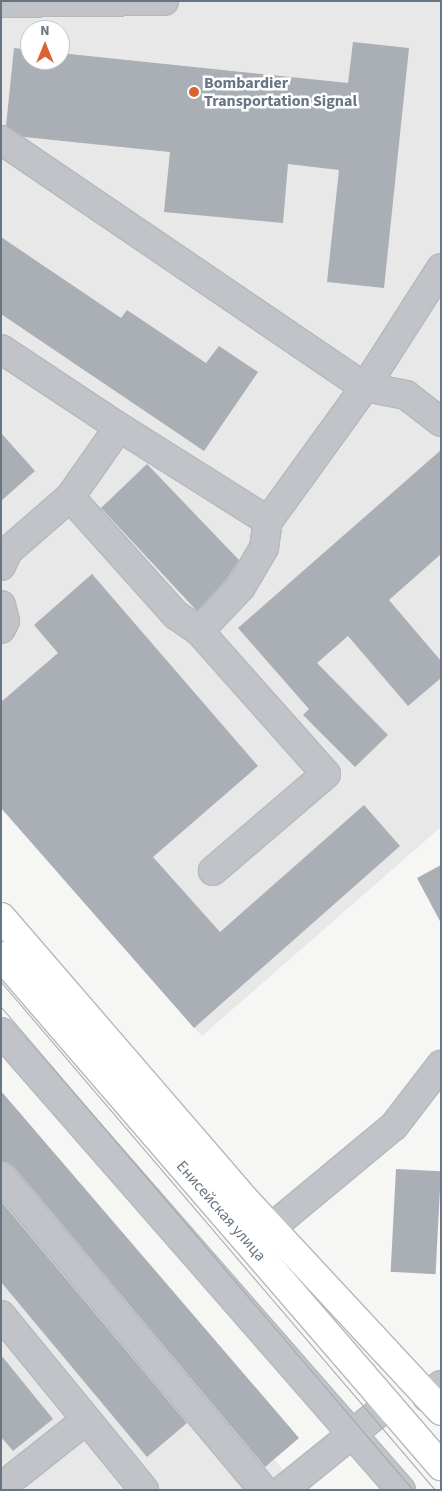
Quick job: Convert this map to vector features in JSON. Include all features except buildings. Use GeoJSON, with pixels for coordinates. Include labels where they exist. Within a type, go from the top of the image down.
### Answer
{"type":"FeatureCollection","features":[{"type":"Feature","properties":{"kind":"main road","name":"Енисейская улица"},"geometry":{"type":"LineString","coordinates":[[1,917],[271,1228],[436,1398]]}},
{"type":"Feature","properties":{"kind":"main road","name":"Енисейская улица"},"geometry":{"type":"LineString","coordinates":[[1,956],[441,1466]]}},
{"type":"Feature","properties":{"kind":"lane"},"geometry":{"type":"LineString","coordinates":[[1,3],[164,1]]}},
{"type":"Feature","properties":{"kind":"lane"},"geometry":{"type":"LineString","coordinates":[[1,140],[364,387],[406,396],[441,422]]}},
{"type":"Feature","properties":{"kind":"lane"},"geometry":{"type":"LineString","coordinates":[[199,632],[241,587],[264,548],[268,520],[364,387],[441,268]]}},
{"type":"Feature","properties":{"kind":"lane"},"geometry":{"type":"LineString","coordinates":[[1,349],[119,427],[268,520]]}},
{"type":"Feature","properties":{"kind":"lane"},"geometry":{"type":"LineString","coordinates":[[1,566],[8,552],[70,497],[119,427]]}},
{"type":"Feature","properties":{"kind":"lane"},"geometry":{"type":"LineString","coordinates":[[70,497],[176,615],[199,632],[326,774],[213,871]]}},
{"type":"Feature","properties":{"kind":"lane"},"geometry":{"type":"LineString","coordinates":[[1,605],[4,621],[1,629]]}},
{"type":"Feature","properties":{"kind":"lane"},"geometry":{"type":"LineString","coordinates":[[1,1032],[401,1490]]}},
{"type":"Feature","properties":{"kind":"lane"},"geometry":{"type":"LineString","coordinates":[[271,1228],[394,1126],[441,1064]]}},
{"type":"Feature","properties":{"kind":"lane"},"geometry":{"type":"LineString","coordinates":[[1,1176],[264,1490]]}},
{"type":"Feature","properties":{"kind":"lane"},"geometry":{"type":"LineString","coordinates":[[1,1315],[144,1490]]}},
{"type":"Feature","properties":{"kind":"lane"},"geometry":{"type":"LineString","coordinates":[[283,1490],[388,1405]]}},
{"type":"Feature","properties":{"kind":"lane"},"geometry":{"type":"LineString","coordinates":[[4,1486],[86,1420]]}},
{"type":"Feature","properties":{"kind":"shaded area"},"geometry":{"type":"Polygon","coordinates":[[[1,1],[441,1],[441,827],[202,1036],[1,808],[1,1]]]}},
{"type":"Feature","properties":{"kind":"shaded area"},"geometry":{"type":"Polygon","coordinates":[[[1,1091],[299,1438],[274,1459],[300,1490],[1,1490],[1,1091]]]}},
{"type":"Feature","properties":{"kind":"tram line"},"geometry":{"type":"LineString","coordinates":[[1,982],[435,1490]]}},
{"type":"Feature","properties":{"kind":"tram line"},"geometry":{"type":"LineString","coordinates":[[1,1007],[413,1490]]}},
{"type":"Feature","properties":{"kind":"place","name":"Bombardier Transportation Signal"},"geometry":{"type":"Point","coordinates":[194,92]}}]}
